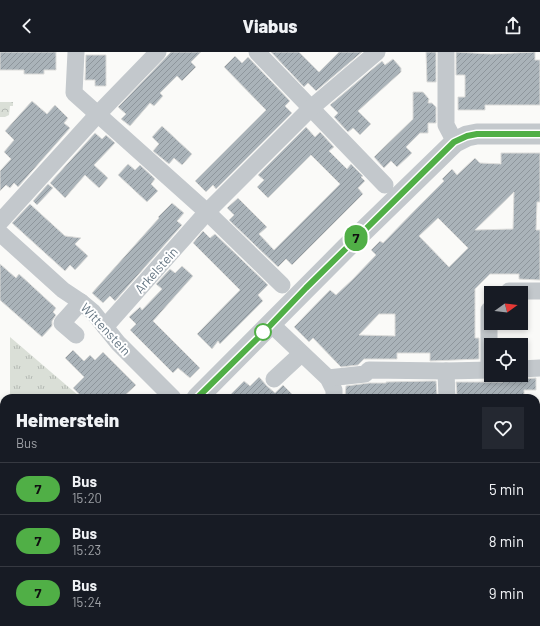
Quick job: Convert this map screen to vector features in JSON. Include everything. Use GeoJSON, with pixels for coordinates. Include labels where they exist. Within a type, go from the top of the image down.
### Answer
{"type":"FeatureCollection","features":[{"type":"Feature","properties":{"kind":"street"},"geometry":{"type":"LineString","coordinates":[[76,52],[74,93],[207,212],[282,285]]}},
{"type":"Feature","properties":{"kind":"street"},"geometry":{"type":"LineString","coordinates":[[0,222],[98,114],[158,52]]}},
{"type":"Feature","properties":{"kind":"street"},"geometry":{"type":"LineString","coordinates":[[258,52],[385,185]]}},
{"type":"Feature","properties":{"kind":"street","name":"Arkelstein"},"geometry":{"type":"LineString","coordinates":[[104,327],[207,212],[311,108],[376,52]]}},
{"type":"Feature","properties":{"kind":"street"},"geometry":{"type":"LineString","coordinates":[[446,52],[446,125],[454,142]]}},
{"type":"Feature","properties":{"kind":"street"},"geometry":{"type":"LineString","coordinates":[[201,394],[454,142],[467,136],[477,134],[540,134]]}},
{"type":"Feature","properties":{"kind":"street","name":"Wittenstein"},"geometry":{"type":"LineString","coordinates":[[0,233],[63,290],[93,312],[104,327],[115,337],[118,343],[169,394]]}},
{"type":"Feature","properties":{"kind":"street"},"geometry":{"type":"LineString","coordinates":[[528,291],[540,291]]}},
{"type":"Feature","properties":{"kind":"street"},"geometry":{"type":"LineString","coordinates":[[76,335],[62,323],[81,302]]}},
{"type":"Feature","properties":{"kind":"street"},"geometry":{"type":"LineString","coordinates":[[271,324],[328,378],[334,390],[334,394]]}},
{"type":"Feature","properties":{"kind":"street"},"geometry":{"type":"LineString","coordinates":[[274,379],[301,354]]}},
{"type":"Feature","properties":{"kind":"street"},"geometry":{"type":"LineString","coordinates":[[528,369],[540,368]]}},
{"type":"Feature","properties":{"kind":"street"},"geometry":{"type":"LineString","coordinates":[[328,378],[365,374],[369,370],[484,370]]}},
{"type":"Feature","properties":{"kind":"street"},"geometry":{"type":"LineString","coordinates":[[446,371],[447,394]]}},
{"type":"Feature","properties":{"kind":"green space"},"geometry":{"type":"Polygon","coordinates":[[[0,102],[13,102],[13,106],[10,106],[9,115],[5,117],[0,117],[0,102]]]}},
{"type":"Feature","properties":{"kind":"green space"},"geometry":{"type":"Polygon","coordinates":[[[10,337],[77,394],[10,394],[10,337]]]}},
{"type":"Feature","properties":{"kind":"building"},"geometry":{"type":"Polygon","coordinates":[[[0,52],[56,52],[56,70],[44,70],[44,74],[24,74],[24,70],[0,70],[0,52]]]}},
{"type":"Feature","properties":{"kind":"building"},"geometry":{"type":"Polygon","coordinates":[[[171,52],[201,52],[191,62],[196,67],[182,81],[177,76],[160,93],[163,96],[154,106],[150,103],[130,126],[121,119],[126,114],[118,107],[171,52]]]}},
{"type":"Feature","properties":{"kind":"building"},"geometry":{"type":"Polygon","coordinates":[[[271,52],[299,52],[319,72],[339,52],[362,52],[316,91],[308,83],[304,87],[271,52]]]}},
{"type":"Feature","properties":{"kind":"building"},"geometry":{"type":"Polygon","coordinates":[[[426,52],[436,52],[436,82],[427,82],[426,52]]]}},
{"type":"Feature","properties":{"kind":"building"},"geometry":{"type":"Polygon","coordinates":[[[456,52],[491,54],[535,52],[535,60],[540,60],[540,105],[485,105],[485,110],[458,110],[458,97],[465,97],[465,75],[456,75],[456,52]]]}},
{"type":"Feature","properties":{"kind":"building"},"geometry":{"type":"Polygon","coordinates":[[[86,55],[106,55],[106,86],[95,86],[95,80],[85,80],[86,55]]]}},
{"type":"Feature","properties":{"kind":"building"},"geometry":{"type":"Polygon","coordinates":[[[235,56],[242,63],[248,57],[290,101],[285,106],[292,113],[216,189],[213,185],[206,192],[195,181],[266,110],[224,67],[235,56]]]}},
{"type":"Feature","properties":{"kind":"building"},"geometry":{"type":"Polygon","coordinates":[[[393,59],[401,68],[401,72],[358,111],[371,124],[360,135],[353,128],[348,132],[334,117],[338,113],[330,105],[382,61],[385,65],[393,59]]]}},
{"type":"Feature","properties":{"kind":"building"},"geometry":{"type":"Polygon","coordinates":[[[413,92],[423,92],[429,99],[428,103],[432,103],[436,107],[436,123],[428,123],[428,133],[420,133],[406,147],[412,153],[397,167],[391,161],[384,168],[374,157],[413,119],[413,92]]]}},
{"type":"Feature","properties":{"kind":"building"},"geometry":{"type":"Polygon","coordinates":[[[32,101],[47,114],[55,105],[68,118],[64,123],[70,128],[18,187],[14,183],[10,188],[6,185],[0,191],[0,171],[11,159],[4,152],[14,140],[5,131],[32,101]]]}},
{"type":"Feature","properties":{"kind":"building"},"geometry":{"type":"Polygon","coordinates":[[[162,126],[192,154],[182,165],[174,158],[169,164],[153,151],[159,144],[152,137],[162,126]]]}},
{"type":"Feature","properties":{"kind":"building"},"geometry":{"type":"Polygon","coordinates":[[[306,127],[315,137],[320,132],[334,147],[329,151],[347,169],[351,164],[363,176],[361,177],[365,181],[358,188],[363,194],[292,265],[286,259],[278,267],[229,220],[234,215],[227,208],[238,198],[267,227],[259,234],[274,250],[340,184],[311,155],[268,198],[257,187],[264,180],[258,175],[306,127]]]}},
{"type":"Feature","properties":{"kind":"building"},"geometry":{"type":"Polygon","coordinates":[[[95,133],[102,139],[106,135],[115,143],[94,165],[108,178],[99,188],[85,175],[65,198],[50,183],[95,133]]]}},
{"type":"Feature","properties":{"kind":"building"},"geometry":{"type":"Polygon","coordinates":[[[501,153],[540,153],[540,202],[537,202],[536,230],[540,230],[540,280],[519,279],[519,274],[490,274],[475,289],[475,338],[479,338],[479,359],[430,361],[430,353],[397,353],[397,359],[364,359],[358,365],[341,367],[313,338],[309,342],[294,327],[330,290],[336,295],[353,279],[376,255],[371,250],[380,241],[383,243],[444,181],[442,179],[452,169],[457,175],[475,158],[480,163],[501,164],[501,153]],[[514,192],[475,230],[513,229],[514,192]],[[438,218],[419,236],[449,267],[468,248],[438,218]],[[379,314],[359,335],[395,336],[395,314],[379,314]]]}},
{"type":"Feature","properties":{"kind":"building"},"geometry":{"type":"Polygon","coordinates":[[[128,164],[135,170],[140,165],[155,179],[151,184],[158,191],[147,202],[118,175],[128,164]]]}},
{"type":"Feature","properties":{"kind":"building"},"geometry":{"type":"Polygon","coordinates":[[[48,184],[53,188],[37,205],[33,201],[48,184]]]}},
{"type":"Feature","properties":{"kind":"building"},"geometry":{"type":"Polygon","coordinates":[[[172,203],[184,213],[177,221],[182,225],[115,301],[110,296],[103,303],[92,293],[172,203]]]}},
{"type":"Feature","properties":{"kind":"building"},"geometry":{"type":"Polygon","coordinates":[[[30,204],[65,236],[81,238],[75,244],[88,256],[75,270],[70,265],[65,271],[12,223],[30,204]]]}},
{"type":"Feature","properties":{"kind":"building"},"geometry":{"type":"Polygon","coordinates":[[[203,231],[210,238],[215,234],[268,285],[258,295],[263,301],[220,344],[218,341],[212,349],[197,334],[240,290],[193,243],[203,231]]]}},
{"type":"Feature","properties":{"kind":"building"},"geometry":{"type":"Polygon","coordinates":[[[0,264],[16,278],[19,274],[56,308],[53,312],[56,315],[52,321],[52,326],[42,337],[0,300],[0,264]]]}},
{"type":"Feature","properties":{"kind":"building"},"geometry":{"type":"Polygon","coordinates":[[[182,266],[193,276],[153,321],[200,368],[190,378],[178,368],[173,373],[130,330],[136,324],[129,317],[140,307],[142,310],[162,289],[156,284],[170,269],[175,273],[182,266]]]}},
{"type":"Feature","properties":{"kind":"building"},"geometry":{"type":"Polygon","coordinates":[[[73,350],[84,361],[90,355],[95,360],[103,352],[136,385],[126,394],[79,394],[73,388],[84,377],[65,358],[73,350]]]}},
{"type":"Feature","properties":{"kind":"building"},"geometry":{"type":"Polygon","coordinates":[[[259,377],[275,393],[283,385],[292,394],[231,394],[244,381],[250,386],[259,377]]]}},
{"type":"Feature","properties":{"kind":"building"},"geometry":{"type":"Polygon","coordinates":[[[536,378],[536,390],[524,390],[524,394],[457,394],[456,382],[528,382],[528,379],[536,378]]]}},
{"type":"Feature","properties":{"kind":"building"},"geometry":{"type":"Polygon","coordinates":[[[436,381],[437,394],[345,394],[346,386],[386,382],[436,381]]]}},
{"type":"Feature","properties":{"kind":"bus line","name":"7"},"geometry":{"type":"LineString","coordinates":[[201,394],[454,142],[467,136],[477,134],[540,134]]}}]}
